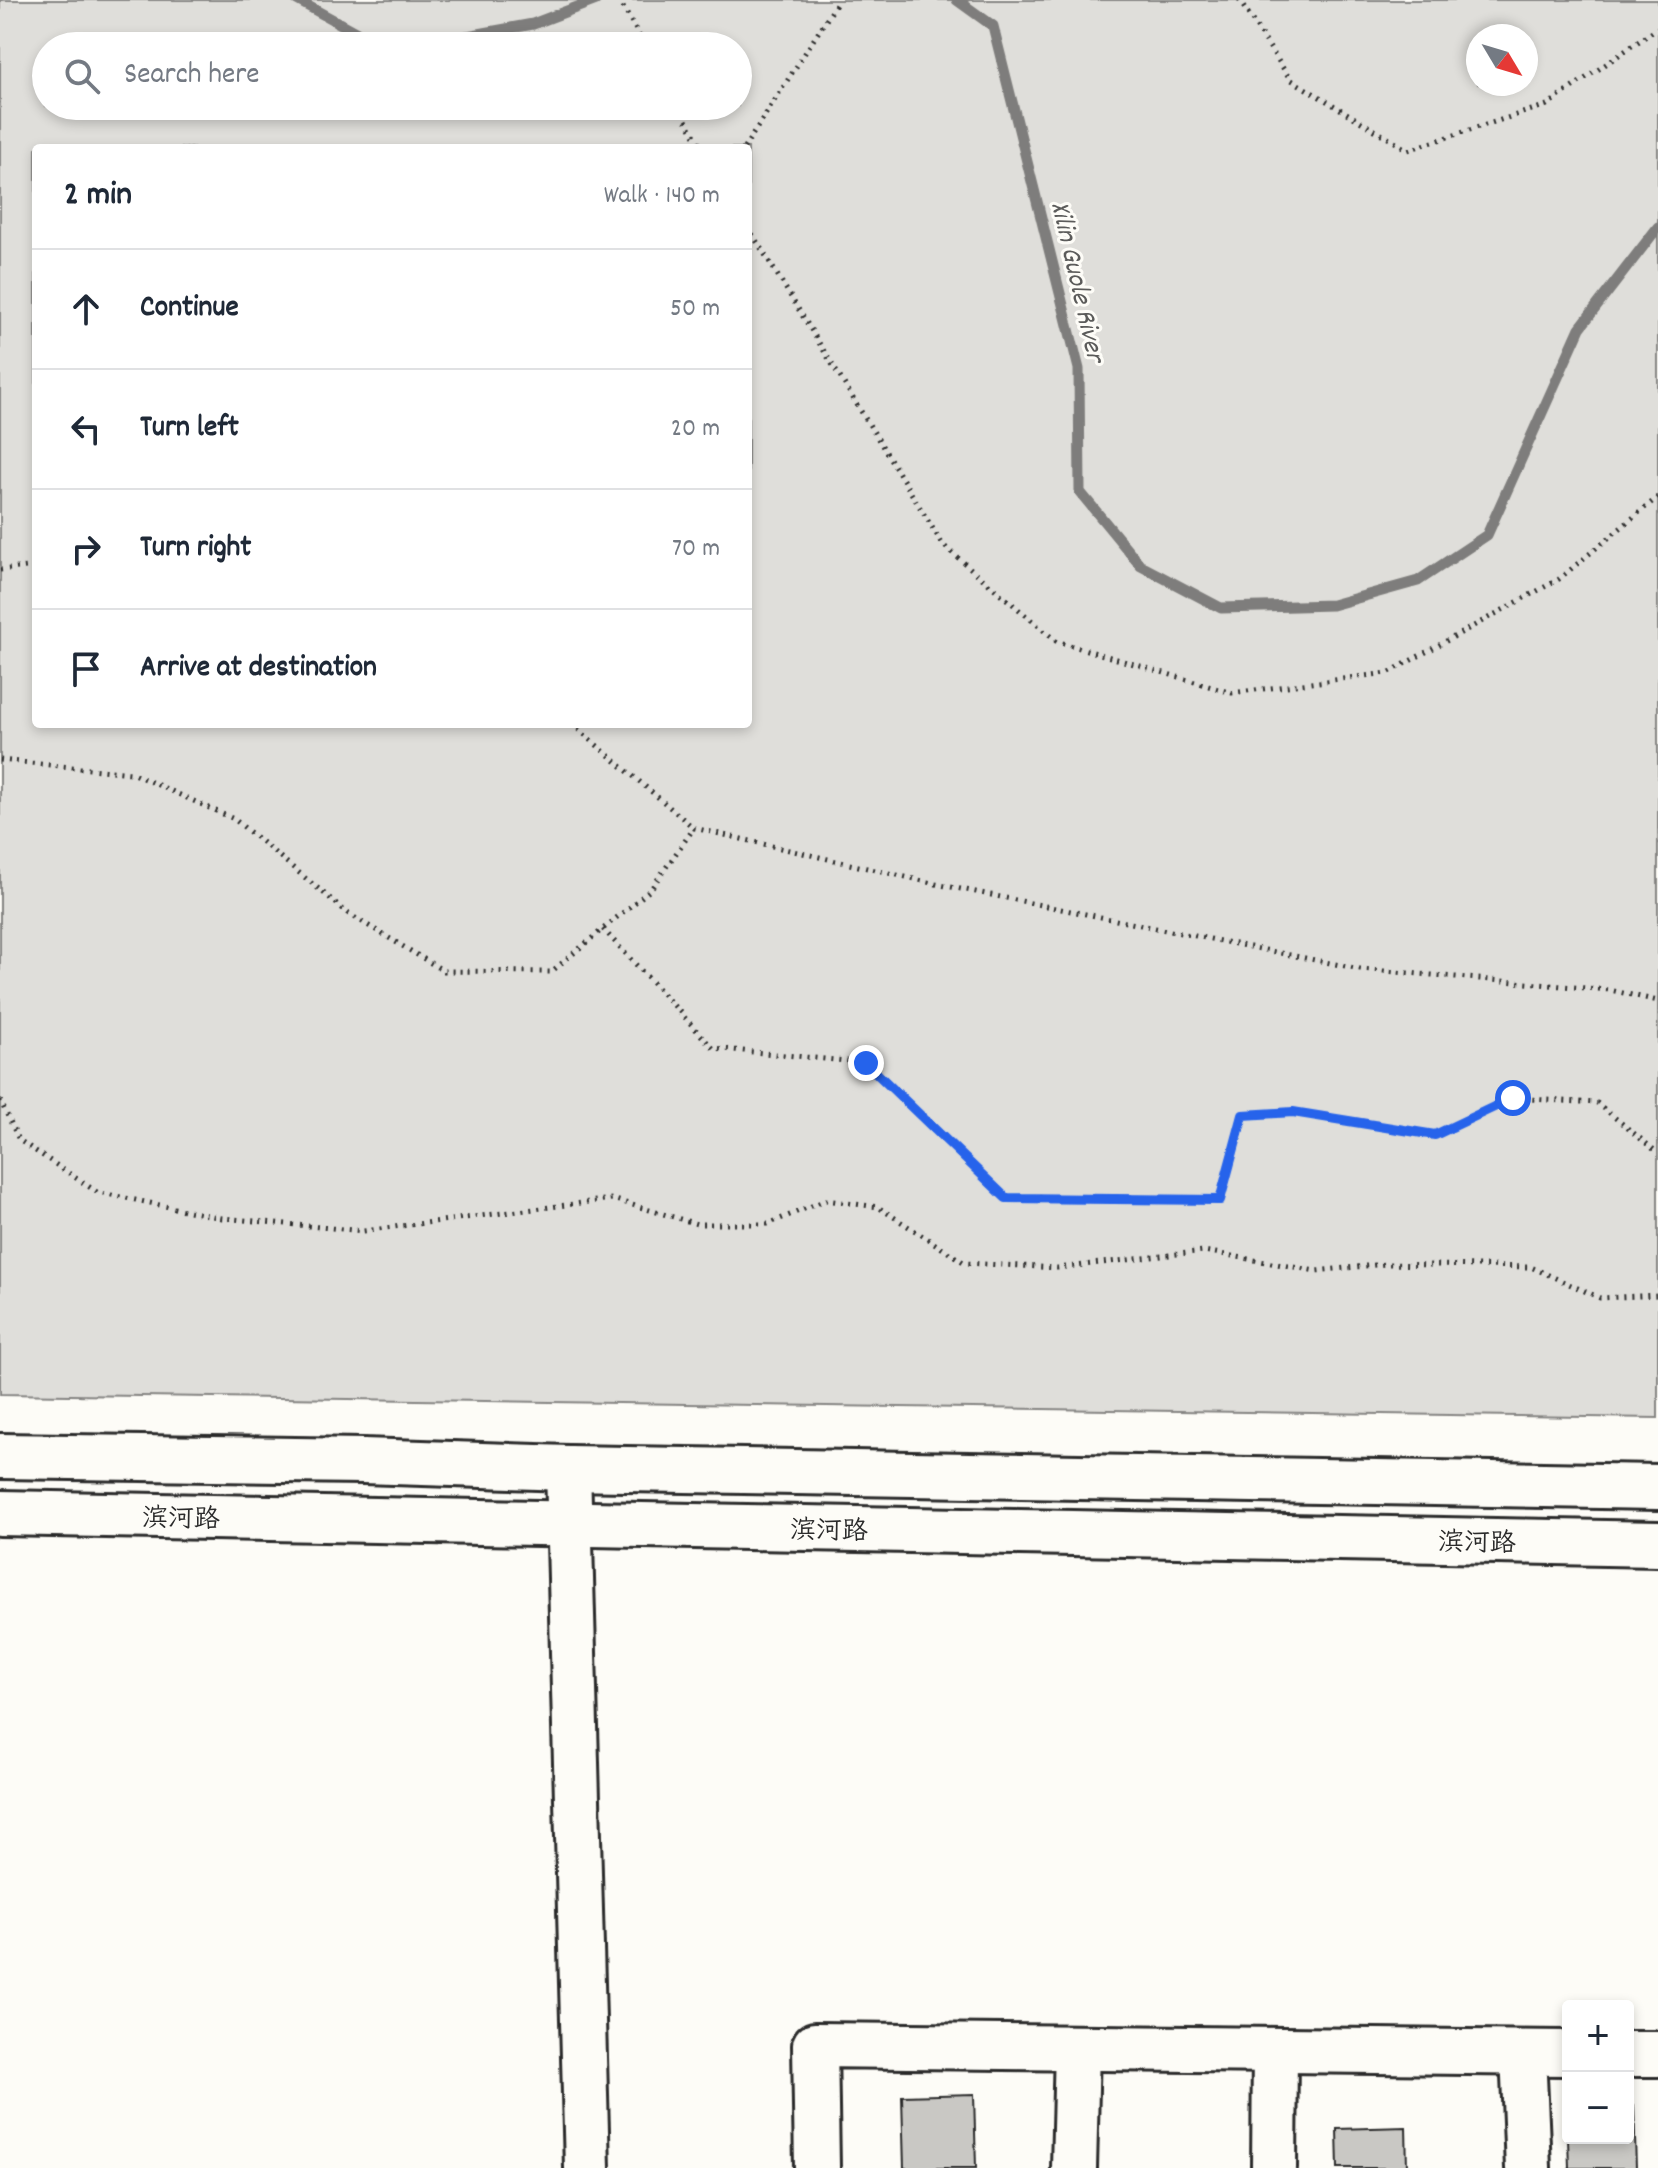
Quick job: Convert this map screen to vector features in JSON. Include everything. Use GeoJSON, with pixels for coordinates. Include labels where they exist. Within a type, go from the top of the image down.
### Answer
{"type":"FeatureCollection","features":[{"type":"Feature","properties":{"kind":"main road"},"geometry":{"type":"LineString","coordinates":[[0,1456],[1658,1487]]}},
{"type":"Feature","properties":{"kind":"main road"},"geometry":{"type":"LineString","coordinates":[[568,1468],[587,2168]]}},
{"type":"Feature","properties":{"kind":"main road","name":"滨河路"},"geometry":{"type":"LineString","coordinates":[[0,1513],[1658,1544]]}},
{"type":"Feature","properties":{"kind":"main road"},"geometry":{"type":"LineString","coordinates":[[817,2168],[815,2045],[1562,2053]]}},
{"type":"Feature","properties":{"kind":"main road"},"geometry":{"type":"LineString","coordinates":[[1074,2168],[1077,2048]]}},
{"type":"Feature","properties":{"kind":"main road"},"geometry":{"type":"LineString","coordinates":[[1274,2168],[1275,2050]]}},
{"type":"Feature","properties":{"kind":"main road"},"geometry":{"type":"LineString","coordinates":[[1523,2053],[1528,2168]]}},
{"type":"Feature","properties":{"kind":"main road"},"geometry":{"type":"LineString","coordinates":[[1634,2054],[1658,2054]]}},
{"type":"Feature","properties":{"kind":"path"},"geometry":{"type":"LineString","coordinates":[[619,0],[637,32]]}},
{"type":"Feature","properties":{"kind":"path"},"geometry":{"type":"LineString","coordinates":[[747,144],[839,0]]}},
{"type":"Feature","properties":{"kind":"path"},"geometry":{"type":"LineString","coordinates":[[1239,0],[1290,79],[1408,150],[1547,105],[1658,28]]}},
{"type":"Feature","properties":{"kind":"path"},"geometry":{"type":"LineString","coordinates":[[686,120],[700,144]]}},
{"type":"Feature","properties":{"kind":"path"},"geometry":{"type":"LineString","coordinates":[[752,234],[943,545],[1056,641],[1232,693],[1388,673],[1559,579],[1658,497]]}},
{"type":"Feature","properties":{"kind":"path"},"geometry":{"type":"LineString","coordinates":[[0,570],[32,566]]}},
{"type":"Feature","properties":{"kind":"path"},"geometry":{"type":"LineString","coordinates":[[577,728],[694,828],[951,887],[1360,969],[1610,990],[1658,1001]]}},
{"type":"Feature","properties":{"kind":"path"},"geometry":{"type":"LineString","coordinates":[[0,760],[131,773],[234,819],[349,914],[444,971],[551,972],[650,890],[694,828]]}},
{"type":"Feature","properties":{"kind":"path"},"geometry":{"type":"LineString","coordinates":[[603,929],[713,1048],[866,1063],[1006,1198],[1220,1200],[1243,1115],[1293,1112],[1435,1135],[1513,1098],[1597,1103],[1658,1153]]}},
{"type":"Feature","properties":{"kind":"path"},"geometry":{"type":"LineString","coordinates":[[0,1100],[19,1140],[97,1192],[222,1218],[363,1231],[612,1199],[697,1224],[768,1224],[826,1200],[878,1207],[965,1263],[1058,1268],[1204,1251],[1316,1271],[1386,1264],[1531,1267],[1600,1298],[1658,1295]]}},
{"type":"Feature","properties":{"kind":"shaded area"},"geometry":{"type":"Polygon","coordinates":[[[0,0],[1658,0],[1658,1418],[0,1394],[0,0]]]}},
{"type":"Feature","properties":{"kind":"building"},"geometry":{"type":"Polygon","coordinates":[[[974,2094],[976,2168],[904,2168],[902,2096],[974,2094]]]}},
{"type":"Feature","properties":{"kind":"building"},"geometry":{"type":"Polygon","coordinates":[[[1634,2106],[1636,2168],[1569,2168],[1568,2144],[1634,2144],[1634,2106]]]}},
{"type":"Feature","properties":{"kind":"building"},"geometry":{"type":"Polygon","coordinates":[[[1406,2127],[1407,2168],[1338,2168],[1337,2129],[1406,2127]]]}},
{"type":"Feature","properties":{"kind":"waterway","name":"Xilin Guole River"},"geometry":{"type":"LineString","coordinates":[[297,0],[355,32]]}},
{"type":"Feature","properties":{"kind":"waterway","name":"Xilin Guole River"},"geometry":{"type":"LineString","coordinates":[[489,32],[533,24],[596,0]]}},
{"type":"Feature","properties":{"kind":"waterway","name":"Xilin Guole River"},"geometry":{"type":"LineString","coordinates":[[957,0],[993,26],[1079,369],[1080,492],[1141,566],[1221,608],[1332,605],[1418,581],[1487,535],[1580,328],[1658,227]]}},
{"type":"Feature","properties":{"kind":"route"},"geometry":{"type":"LineString","coordinates":[[866,1063],[1006,1198],[1220,1200],[1243,1115],[1293,1112],[1435,1135],[1513,1098]]}}]}
